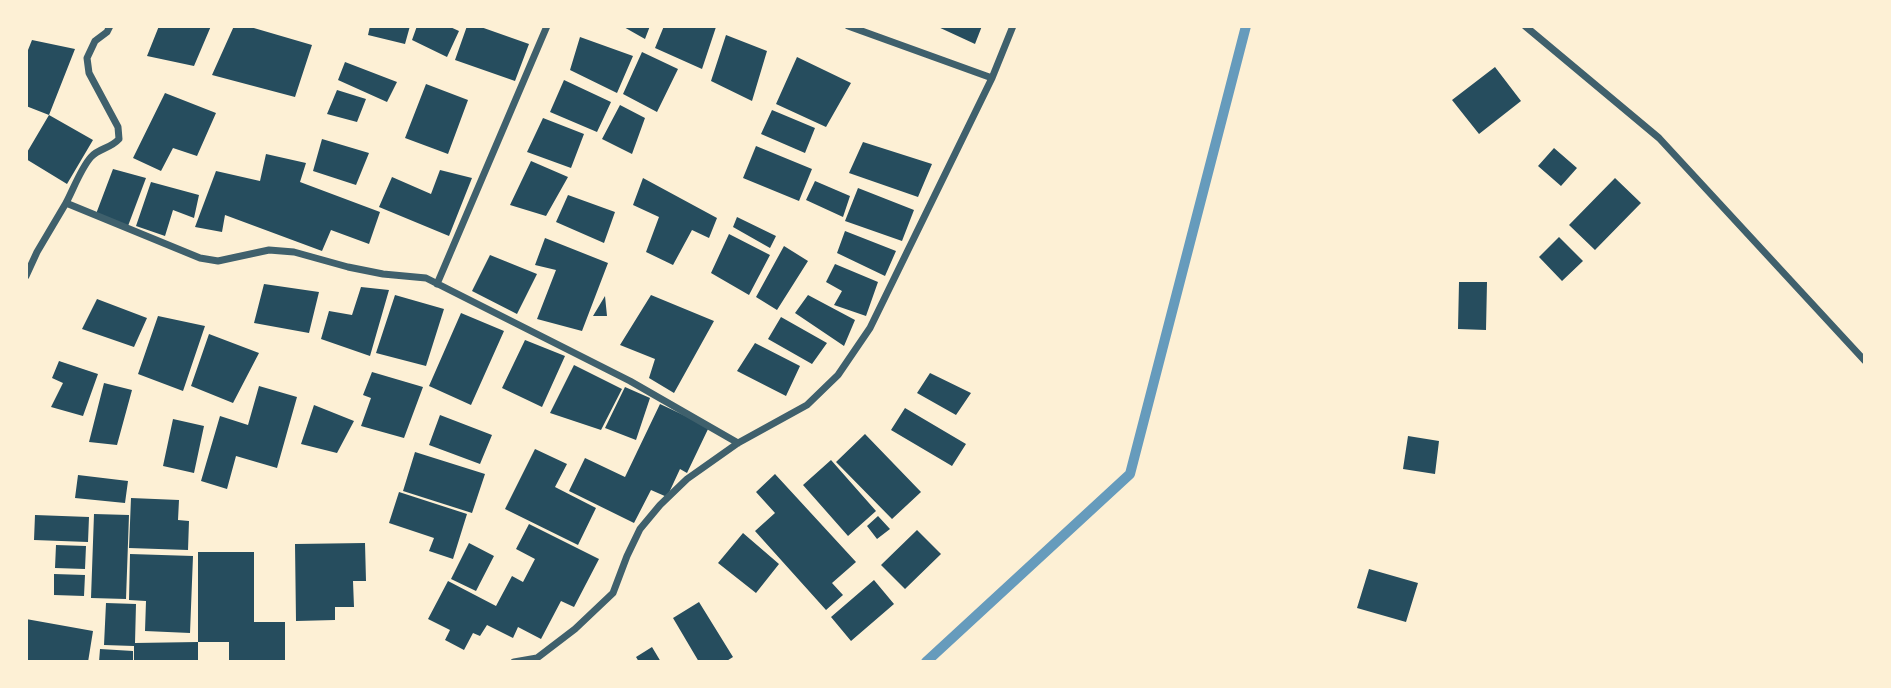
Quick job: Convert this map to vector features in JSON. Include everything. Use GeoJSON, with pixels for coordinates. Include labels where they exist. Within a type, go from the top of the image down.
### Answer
{"type":"FeatureCollection","features":[{"type":"Feature","properties":{"kind":"street"},"geometry":{"type":"LineString","coordinates":[[26,276],[91,157],[113,146],[119,139],[118,127],[89,73],[86,58],[95,41],[107,32],[110,26]]}},
{"type":"Feature","properties":{"kind":"street"},"geometry":{"type":"LineString","coordinates":[[437,284],[547,26]]}},
{"type":"Feature","properties":{"kind":"street"},"geometry":{"type":"LineString","coordinates":[[848,26],[992,78]]}},
{"type":"Feature","properties":{"kind":"street"},"geometry":{"type":"LineString","coordinates":[[514,662],[538,660],[613,593],[640,529],[687,479],[738,443],[807,405],[838,376],[870,328],[992,78],[1013,26]]}},
{"type":"Feature","properties":{"kind":"street"},"geometry":{"type":"LineString","coordinates":[[1525,26],[1659,138],[1865,361]]}},
{"type":"Feature","properties":{"kind":"street"},"geometry":{"type":"LineString","coordinates":[[66,203],[200,258],[218,261],[269,250],[294,252],[383,274],[426,278],[630,381],[738,443]]}},
{"type":"Feature","properties":{"kind":"building"},"geometry":{"type":"Polygon","coordinates":[[[159,26],[211,26],[194,66],[147,56],[159,26]]]}},
{"type":"Feature","properties":{"kind":"building"},"geometry":{"type":"Polygon","coordinates":[[[234,26],[247,26],[312,45],[295,97],[212,75],[234,26]]]}},
{"type":"Feature","properties":{"kind":"building"},"geometry":{"type":"Polygon","coordinates":[[[370,26],[410,26],[405,44],[368,35],[370,26]]]}},
{"type":"Feature","properties":{"kind":"building"},"geometry":{"type":"Polygon","coordinates":[[[417,26],[448,26],[459,31],[447,57],[412,40],[417,26]]]}},
{"type":"Feature","properties":{"kind":"building"},"geometry":{"type":"Polygon","coordinates":[[[467,26],[478,26],[529,44],[515,81],[455,60],[467,26]]]}},
{"type":"Feature","properties":{"kind":"building"},"geometry":{"type":"Polygon","coordinates":[[[622,26],[650,26],[645,39],[622,26]]]}},
{"type":"Feature","properties":{"kind":"building"},"geometry":{"type":"Polygon","coordinates":[[[664,26],[716,27],[702,69],[655,48],[664,26]]]}},
{"type":"Feature","properties":{"kind":"building"},"geometry":{"type":"Polygon","coordinates":[[[936,26],[982,26],[975,44],[936,26]]]}},
{"type":"Feature","properties":{"kind":"building"},"geometry":{"type":"Polygon","coordinates":[[[726,35],[767,51],[752,101],[711,81],[726,35]]]}},
{"type":"Feature","properties":{"kind":"building"},"geometry":{"type":"Polygon","coordinates":[[[580,37],[633,56],[617,93],[570,70],[580,37]]]}},
{"type":"Feature","properties":{"kind":"building"},"geometry":{"type":"Polygon","coordinates":[[[32,40],[75,49],[49,115],[26,106],[26,55],[32,40]]]}},
{"type":"Feature","properties":{"kind":"building"},"geometry":{"type":"Polygon","coordinates":[[[642,52],[678,69],[657,112],[623,94],[642,52]]]}},
{"type":"Feature","properties":{"kind":"building"},"geometry":{"type":"Polygon","coordinates":[[[797,57],[851,83],[826,127],[776,104],[797,57]]]}},
{"type":"Feature","properties":{"kind":"building"},"geometry":{"type":"Polygon","coordinates":[[[345,62],[397,82],[387,102],[338,80],[345,62]]]}},
{"type":"Feature","properties":{"kind":"building"},"geometry":{"type":"Polygon","coordinates":[[[1495,67],[1521,101],[1479,134],[1452,100],[1495,67]]]}},
{"type":"Feature","properties":{"kind":"building"},"geometry":{"type":"Polygon","coordinates":[[[564,80],[611,102],[597,132],[550,112],[564,80]]]}},
{"type":"Feature","properties":{"kind":"building"},"geometry":{"type":"Polygon","coordinates":[[[426,84],[468,100],[448,154],[405,138],[426,84]]]}},
{"type":"Feature","properties":{"kind":"building"},"geometry":{"type":"Polygon","coordinates":[[[337,90],[366,99],[357,122],[327,114],[337,90]]]}},
{"type":"Feature","properties":{"kind":"building"},"geometry":{"type":"Polygon","coordinates":[[[165,93],[216,113],[197,156],[173,148],[161,171],[133,158],[165,93]]]}},
{"type":"Feature","properties":{"kind":"building"},"geometry":{"type":"Polygon","coordinates":[[[620,105],[645,118],[632,154],[602,139],[620,105]]]}},
{"type":"Feature","properties":{"kind":"building"},"geometry":{"type":"Polygon","coordinates":[[[772,110],[815,128],[805,153],[761,134],[772,110]]]}},
{"type":"Feature","properties":{"kind":"building"},"geometry":{"type":"Polygon","coordinates":[[[49,115],[93,140],[67,184],[26,159],[26,154],[49,115]]]}},
{"type":"Feature","properties":{"kind":"building"},"geometry":{"type":"Polygon","coordinates":[[[543,118],[584,134],[571,168],[527,152],[543,118]]]}},
{"type":"Feature","properties":{"kind":"building"},"geometry":{"type":"Polygon","coordinates":[[[322,139],[369,153],[356,185],[313,171],[322,139]]]}},
{"type":"Feature","properties":{"kind":"building"},"geometry":{"type":"Polygon","coordinates":[[[863,142],[932,164],[918,197],[849,173],[863,142]]]}},
{"type":"Feature","properties":{"kind":"building"},"geometry":{"type":"Polygon","coordinates":[[[756,146],[812,169],[799,201],[743,178],[756,146]]]}},
{"type":"Feature","properties":{"kind":"building"},"geometry":{"type":"Polygon","coordinates":[[[1554,148],[1577,168],[1561,186],[1538,166],[1554,148]]]}},
{"type":"Feature","properties":{"kind":"building"},"geometry":{"type":"Polygon","coordinates":[[[266,154],[306,163],[300,182],[380,212],[369,244],[331,230],[322,251],[225,215],[222,232],[195,227],[216,171],[260,181],[266,154]]]}},
{"type":"Feature","properties":{"kind":"building"},"geometry":{"type":"Polygon","coordinates":[[[531,161],[568,177],[546,216],[510,205],[531,161]]]}},
{"type":"Feature","properties":{"kind":"building"},"geometry":{"type":"Polygon","coordinates":[[[113,169],[146,178],[128,226],[96,214],[113,169]]]}},
{"type":"Feature","properties":{"kind":"building"},"geometry":{"type":"Polygon","coordinates":[[[440,170],[472,178],[449,236],[379,207],[392,177],[431,194],[440,170]]]}},
{"type":"Feature","properties":{"kind":"building"},"geometry":{"type":"Polygon","coordinates":[[[643,178],[717,218],[709,238],[692,230],[673,265],[646,252],[659,217],[633,205],[643,178]]]}},
{"type":"Feature","properties":{"kind":"building"},"geometry":{"type":"Polygon","coordinates":[[[1615,178],[1641,203],[1595,250],[1569,225],[1615,178]]]}},
{"type":"Feature","properties":{"kind":"building"},"geometry":{"type":"Polygon","coordinates":[[[815,181],[850,196],[843,217],[806,200],[815,181]]]}},
{"type":"Feature","properties":{"kind":"building"},"geometry":{"type":"Polygon","coordinates":[[[151,182],[199,195],[194,218],[173,210],[165,236],[136,226],[151,182]]]}},
{"type":"Feature","properties":{"kind":"building"},"geometry":{"type":"Polygon","coordinates":[[[858,188],[914,210],[902,241],[845,221],[858,188]]]}},
{"type":"Feature","properties":{"kind":"building"},"geometry":{"type":"Polygon","coordinates":[[[568,195],[615,212],[604,243],[556,222],[568,195]]]}},
{"type":"Feature","properties":{"kind":"building"},"geometry":{"type":"Polygon","coordinates":[[[737,217],[776,236],[770,248],[733,227],[737,217]]]}},
{"type":"Feature","properties":{"kind":"building"},"geometry":{"type":"Polygon","coordinates":[[[845,231],[896,251],[885,276],[837,253],[845,231]]]}},
{"type":"Feature","properties":{"kind":"building"},"geometry":{"type":"Polygon","coordinates":[[[729,234],[770,255],[749,295],[711,273],[729,234]]]}},
{"type":"Feature","properties":{"kind":"building"},"geometry":{"type":"Polygon","coordinates":[[[1559,237],[1583,261],[1562,281],[1539,257],[1559,237]]]}},
{"type":"Feature","properties":{"kind":"building"},"geometry":{"type":"Polygon","coordinates":[[[545,238],[608,263],[582,331],[537,319],[556,270],[535,265],[545,238]]]}},
{"type":"Feature","properties":{"kind":"building"},"geometry":{"type":"Polygon","coordinates":[[[784,246],[808,261],[777,310],[756,297],[784,246]]]}},
{"type":"Feature","properties":{"kind":"building"},"geometry":{"type":"Polygon","coordinates":[[[490,255],[537,274],[517,314],[472,291],[490,255]]]}},
{"type":"Feature","properties":{"kind":"building"},"geometry":{"type":"Polygon","coordinates":[[[835,264],[878,282],[866,316],[834,305],[842,291],[826,282],[835,264]]]}},
{"type":"Feature","properties":{"kind":"building"},"geometry":{"type":"Polygon","coordinates":[[[1459,282],[1487,282],[1486,330],[1458,329],[1459,282]]]}},
{"type":"Feature","properties":{"kind":"building"},"geometry":{"type":"Polygon","coordinates":[[[264,284],[319,292],[309,333],[254,323],[264,284]]]}},
{"type":"Feature","properties":{"kind":"building"},"geometry":{"type":"Polygon","coordinates":[[[361,287],[389,290],[370,356],[321,339],[329,311],[352,315],[361,287]]]}},
{"type":"Feature","properties":{"kind":"building"},"geometry":{"type":"Polygon","coordinates":[[[395,295],[444,309],[426,366],[376,353],[395,295]]]}},
{"type":"Feature","properties":{"kind":"building"},"geometry":{"type":"Polygon","coordinates":[[[651,295],[714,321],[674,393],[649,378],[655,359],[620,345],[651,295]]]}},
{"type":"Feature","properties":{"kind":"building"},"geometry":{"type":"Polygon","coordinates":[[[808,295],[855,320],[844,346],[795,313],[808,295]]]}},
{"type":"Feature","properties":{"kind":"building"},"geometry":{"type":"Polygon","coordinates":[[[605,296],[607,316],[593,316],[605,296]]]}},
{"type":"Feature","properties":{"kind":"building"},"geometry":{"type":"Polygon","coordinates":[[[97,299],[147,318],[134,347],[82,329],[97,299]]]}},
{"type":"Feature","properties":{"kind":"building"},"geometry":{"type":"Polygon","coordinates":[[[461,313],[504,331],[471,405],[429,386],[461,313]]]}},
{"type":"Feature","properties":{"kind":"building"},"geometry":{"type":"Polygon","coordinates":[[[158,316],[205,326],[183,391],[138,374],[158,316]]]}},
{"type":"Feature","properties":{"kind":"building"},"geometry":{"type":"Polygon","coordinates":[[[781,317],[827,343],[812,364],[768,339],[781,317]]]}},
{"type":"Feature","properties":{"kind":"building"},"geometry":{"type":"Polygon","coordinates":[[[209,334],[259,353],[233,403],[191,386],[209,334]]]}},
{"type":"Feature","properties":{"kind":"building"},"geometry":{"type":"Polygon","coordinates":[[[525,340],[565,356],[542,407],[502,388],[525,340]]]}},
{"type":"Feature","properties":{"kind":"building"},"geometry":{"type":"Polygon","coordinates":[[[755,343],[800,366],[786,396],[737,371],[755,343]]]}},
{"type":"Feature","properties":{"kind":"building"},"geometry":{"type":"Polygon","coordinates":[[[59,361],[98,374],[83,416],[51,407],[63,383],[52,378],[59,361]]]}},
{"type":"Feature","properties":{"kind":"building"},"geometry":{"type":"Polygon","coordinates":[[[574,365],[622,389],[601,430],[550,413],[574,365]]]}},
{"type":"Feature","properties":{"kind":"building"},"geometry":{"type":"Polygon","coordinates":[[[372,372],[423,387],[404,438],[361,426],[371,398],[363,395],[372,372]]]}},
{"type":"Feature","properties":{"kind":"building"},"geometry":{"type":"Polygon","coordinates":[[[930,373],[971,393],[956,415],[917,393],[930,373]]]}},
{"type":"Feature","properties":{"kind":"building"},"geometry":{"type":"Polygon","coordinates":[[[104,383],[132,390],[117,445],[89,442],[104,383]]]}},
{"type":"Feature","properties":{"kind":"building"},"geometry":{"type":"Polygon","coordinates":[[[259,386],[297,397],[277,468],[236,456],[227,489],[201,481],[220,416],[248,425],[259,386]]]}},
{"type":"Feature","properties":{"kind":"building"},"geometry":{"type":"Polygon","coordinates":[[[625,387],[650,398],[636,440],[605,428],[625,387]]]}},
{"type":"Feature","properties":{"kind":"building"},"geometry":{"type":"Polygon","coordinates":[[[660,404],[709,427],[687,473],[680,469],[667,497],[651,490],[634,523],[569,491],[585,458],[625,477],[660,404]]]}},
{"type":"Feature","properties":{"kind":"building"},"geometry":{"type":"Polygon","coordinates":[[[314,405],[354,421],[337,453],[301,444],[314,405]]]}},
{"type":"Feature","properties":{"kind":"building"},"geometry":{"type":"Polygon","coordinates":[[[905,408],[966,444],[952,466],[891,430],[905,408]]]}},
{"type":"Feature","properties":{"kind":"building"},"geometry":{"type":"Polygon","coordinates":[[[440,415],[492,435],[480,464],[429,445],[440,415]]]}},
{"type":"Feature","properties":{"kind":"building"},"geometry":{"type":"Polygon","coordinates":[[[173,419],[204,426],[194,473],[163,466],[173,419]]]}},
{"type":"Feature","properties":{"kind":"building"},"geometry":{"type":"Polygon","coordinates":[[[865,434],[921,492],[892,519],[836,462],[865,434]]]}},
{"type":"Feature","properties":{"kind":"building"},"geometry":{"type":"Polygon","coordinates":[[[1408,436],[1439,441],[1435,474],[1403,469],[1408,436]]]}},
{"type":"Feature","properties":{"kind":"building"},"geometry":{"type":"Polygon","coordinates":[[[535,449],[567,464],[555,487],[596,508],[578,545],[505,509],[535,449]]]}},
{"type":"Feature","properties":{"kind":"building"},"geometry":{"type":"Polygon","coordinates":[[[415,452],[485,474],[472,513],[403,491],[415,452]]]}},
{"type":"Feature","properties":{"kind":"building"},"geometry":{"type":"Polygon","coordinates":[[[831,460],[876,511],[848,536],[803,485],[831,460]]]}},
{"type":"Feature","properties":{"kind":"building"},"geometry":{"type":"Polygon","coordinates":[[[775,474],[856,562],[832,583],[843,595],[826,610],[755,531],[775,513],[756,492],[775,474]]]}},
{"type":"Feature","properties":{"kind":"building"},"geometry":{"type":"Polygon","coordinates":[[[78,475],[128,481],[125,503],[75,498],[78,475]]]}},
{"type":"Feature","properties":{"kind":"building"},"geometry":{"type":"Polygon","coordinates":[[[399,492],[467,514],[453,559],[429,551],[434,538],[389,523],[399,492]]]}},
{"type":"Feature","properties":{"kind":"building"},"geometry":{"type":"Polygon","coordinates":[[[131,498],[179,500],[178,520],[189,521],[188,550],[129,548],[131,498]]]}},
{"type":"Feature","properties":{"kind":"building"},"geometry":{"type":"Polygon","coordinates":[[[94,514],[129,515],[126,599],[91,598],[94,514]]]}},
{"type":"Feature","properties":{"kind":"building"},"geometry":{"type":"Polygon","coordinates":[[[35,515],[89,517],[88,542],[34,540],[35,515]]]}},
{"type":"Feature","properties":{"kind":"building"},"geometry":{"type":"Polygon","coordinates":[[[878,516],[890,529],[877,539],[867,526],[878,516]]]}},
{"type":"Feature","properties":{"kind":"building"},"geometry":{"type":"Polygon","coordinates":[[[529,524],[599,559],[574,607],[561,601],[541,639],[518,627],[513,638],[487,625],[480,636],[473,633],[464,650],[445,640],[450,630],[428,619],[448,581],[496,606],[512,576],[523,582],[535,559],[516,549],[529,524]]]}},
{"type":"Feature","properties":{"kind":"building"},"geometry":{"type":"Polygon","coordinates":[[[917,530],[941,554],[905,589],[881,565],[917,530]]]}},
{"type":"Feature","properties":{"kind":"building"},"geometry":{"type":"Polygon","coordinates":[[[743,533],[779,564],[756,593],[718,563],[743,533]]]}},
{"type":"Feature","properties":{"kind":"building"},"geometry":{"type":"Polygon","coordinates":[[[365,543],[366,581],[353,581],[354,607],[335,607],[335,620],[296,621],[295,544],[365,543]]]}},
{"type":"Feature","properties":{"kind":"building"},"geometry":{"type":"Polygon","coordinates":[[[469,543],[494,556],[476,591],[451,579],[469,543]]]}},
{"type":"Feature","properties":{"kind":"building"},"geometry":{"type":"Polygon","coordinates":[[[56,545],[86,546],[85,569],[55,568],[56,545]]]}},
{"type":"Feature","properties":{"kind":"building"},"geometry":{"type":"Polygon","coordinates":[[[198,552],[254,552],[254,622],[285,622],[285,662],[229,662],[229,642],[198,642],[198,552]]]}},
{"type":"Feature","properties":{"kind":"building"},"geometry":{"type":"Polygon","coordinates":[[[130,554],[193,556],[190,633],[145,631],[146,601],[129,600],[130,554]]]}},
{"type":"Feature","properties":{"kind":"building"},"geometry":{"type":"Polygon","coordinates":[[[1369,569],[1418,583],[1406,622],[1357,608],[1369,569]]]}},
{"type":"Feature","properties":{"kind":"building"},"geometry":{"type":"Polygon","coordinates":[[[54,574],[85,575],[84,596],[54,595],[54,574]]]}},
{"type":"Feature","properties":{"kind":"building"},"geometry":{"type":"Polygon","coordinates":[[[874,580],[894,604],[851,641],[831,617],[874,580]]]}},
{"type":"Feature","properties":{"kind":"building"},"geometry":{"type":"Polygon","coordinates":[[[699,602],[733,657],[725,662],[699,662],[673,618],[699,602]]]}},
{"type":"Feature","properties":{"kind":"building"},"geometry":{"type":"Polygon","coordinates":[[[106,603],[136,604],[135,643],[198,642],[198,662],[134,662],[134,646],[104,645],[106,603]]]}},
{"type":"Feature","properties":{"kind":"building"},"geometry":{"type":"Polygon","coordinates":[[[26,619],[93,631],[88,662],[26,662],[26,619]]]}},
{"type":"Feature","properties":{"kind":"building"},"geometry":{"type":"Polygon","coordinates":[[[652,647],[661,662],[639,662],[636,657],[652,647]]]}},
{"type":"Feature","properties":{"kind":"building"},"geometry":{"type":"Polygon","coordinates":[[[100,649],[133,651],[133,662],[99,662],[100,649]]]}},
{"type":"Feature","properties":{"kind":"waterway"},"geometry":{"type":"LineString","coordinates":[[926,662],[1130,474],[1246,26]]}}]}
